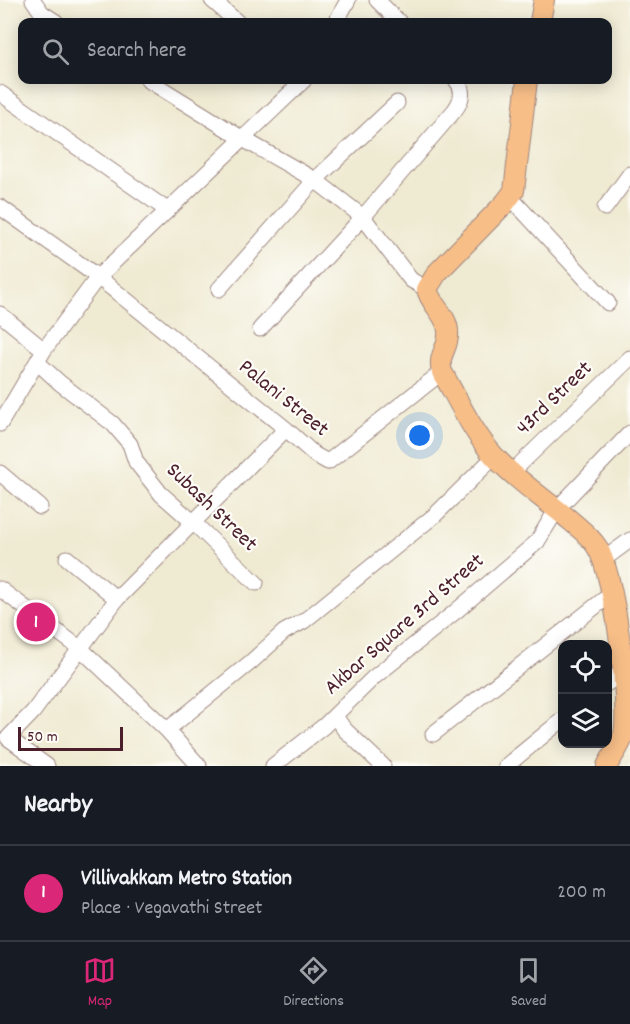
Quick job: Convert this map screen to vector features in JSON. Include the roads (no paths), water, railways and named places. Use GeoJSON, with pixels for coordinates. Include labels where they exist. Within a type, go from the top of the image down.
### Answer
{"type":"FeatureCollection","features":[{"type":"Feature","properties":{"kind":"main road"},"geometry":{"type":"LineString","coordinates":[[541,18],[544,0]]}},
{"type":"Feature","properties":{"kind":"main road"},"geometry":{"type":"LineString","coordinates":[[527,84],[515,186],[510,197],[437,273],[427,289],[429,297],[448,327],[448,342],[440,363],[442,372],[480,436],[495,456],[512,472],[583,531],[597,546],[603,560],[627,667],[625,728],[623,737],[607,766]]}},
{"type":"Feature","properties":{"kind":"street"},"geometry":{"type":"LineString","coordinates":[[33,0],[42,13],[50,18]]}},
{"type":"Feature","properties":{"kind":"street"},"geometry":{"type":"LineString","coordinates":[[212,0],[232,18]]}},
{"type":"Feature","properties":{"kind":"street"},"geometry":{"type":"LineString","coordinates":[[338,18],[348,0]]}},
{"type":"Feature","properties":{"kind":"street"},"geometry":{"type":"LineString","coordinates":[[377,0],[395,18]]}},
{"type":"Feature","properties":{"kind":"street"},"geometry":{"type":"LineString","coordinates":[[154,84],[315,180],[363,217],[411,280],[427,289]]}},
{"type":"Feature","properties":{"kind":"street"},"geometry":{"type":"LineString","coordinates":[[0,424],[41,356],[98,277],[299,84]]}},
{"type":"Feature","properties":{"kind":"street"},"geometry":{"type":"LineString","coordinates":[[260,329],[363,217],[454,111],[460,103],[462,93],[458,84]]}},
{"type":"Feature","properties":{"kind":"street"},"geometry":{"type":"LineString","coordinates":[[0,93],[167,210]]}},
{"type":"Feature","properties":{"kind":"street"},"geometry":{"type":"LineString","coordinates":[[219,290],[315,180],[397,103]]}},
{"type":"Feature","properties":{"kind":"street"},"geometry":{"type":"LineString","coordinates":[[605,208],[630,174]]}},
{"type":"Feature","properties":{"kind":"street"},"geometry":{"type":"LineString","coordinates":[[510,197],[608,303]]}},
{"type":"Feature","properties":{"kind":"street","name":"Palani Street"},"geometry":{"type":"LineString","coordinates":[[0,207],[98,277],[315,455],[328,462],[442,372]]}},
{"type":"Feature","properties":{"kind":"street","name":"Subash Street"},"geometry":{"type":"LineString","coordinates":[[0,314],[41,356],[60,383],[113,424],[130,444],[136,462],[161,494],[256,583]]}},
{"type":"Feature","properties":{"kind":"street","name":"43rd Street"},"geometry":{"type":"LineString","coordinates":[[512,472],[630,358]]}},
{"type":"Feature","properties":{"kind":"street"},"geometry":{"type":"LineString","coordinates":[[47,766],[4,734],[33,712],[117,599],[286,429]]}},
{"type":"Feature","properties":{"kind":"street","name":"Akbar Square 3rd Street"},"geometry":{"type":"LineString","coordinates":[[273,766],[335,716],[373,678],[537,542],[557,509],[630,433]]}},
{"type":"Feature","properties":{"kind":"street"},"geometry":{"type":"LineString","coordinates":[[167,730],[251,662],[284,632],[304,621],[435,515],[495,456]]}},
{"type":"Feature","properties":{"kind":"street"},"geometry":{"type":"LineString","coordinates":[[0,473],[40,507]]}},
{"type":"Feature","properties":{"kind":"street"},"geometry":{"type":"LineString","coordinates":[[603,560],[630,540]]}},
{"type":"Feature","properties":{"kind":"street"},"geometry":{"type":"LineString","coordinates":[[67,558],[117,599]]}},
{"type":"Feature","properties":{"kind":"street"},"geometry":{"type":"LineString","coordinates":[[0,589],[81,649],[167,730],[199,766]]}},
{"type":"Feature","properties":{"kind":"street"},"geometry":{"type":"LineString","coordinates":[[433,734],[611,594]]}},
{"type":"Feature","properties":{"kind":"street"},"geometry":{"type":"LineString","coordinates":[[612,680],[627,667]]}},
{"type":"Feature","properties":{"kind":"street"},"geometry":{"type":"LineString","coordinates":[[335,716],[344,729],[383,766]]}},
{"type":"Feature","properties":{"kind":"street"},"geometry":{"type":"LineString","coordinates":[[506,766],[558,723]]}},
{"type":"Feature","properties":{"kind":"place","name":"Villivakkam Metro Station"},"geometry":{"type":"Point","coordinates":[36,622]}}]}
